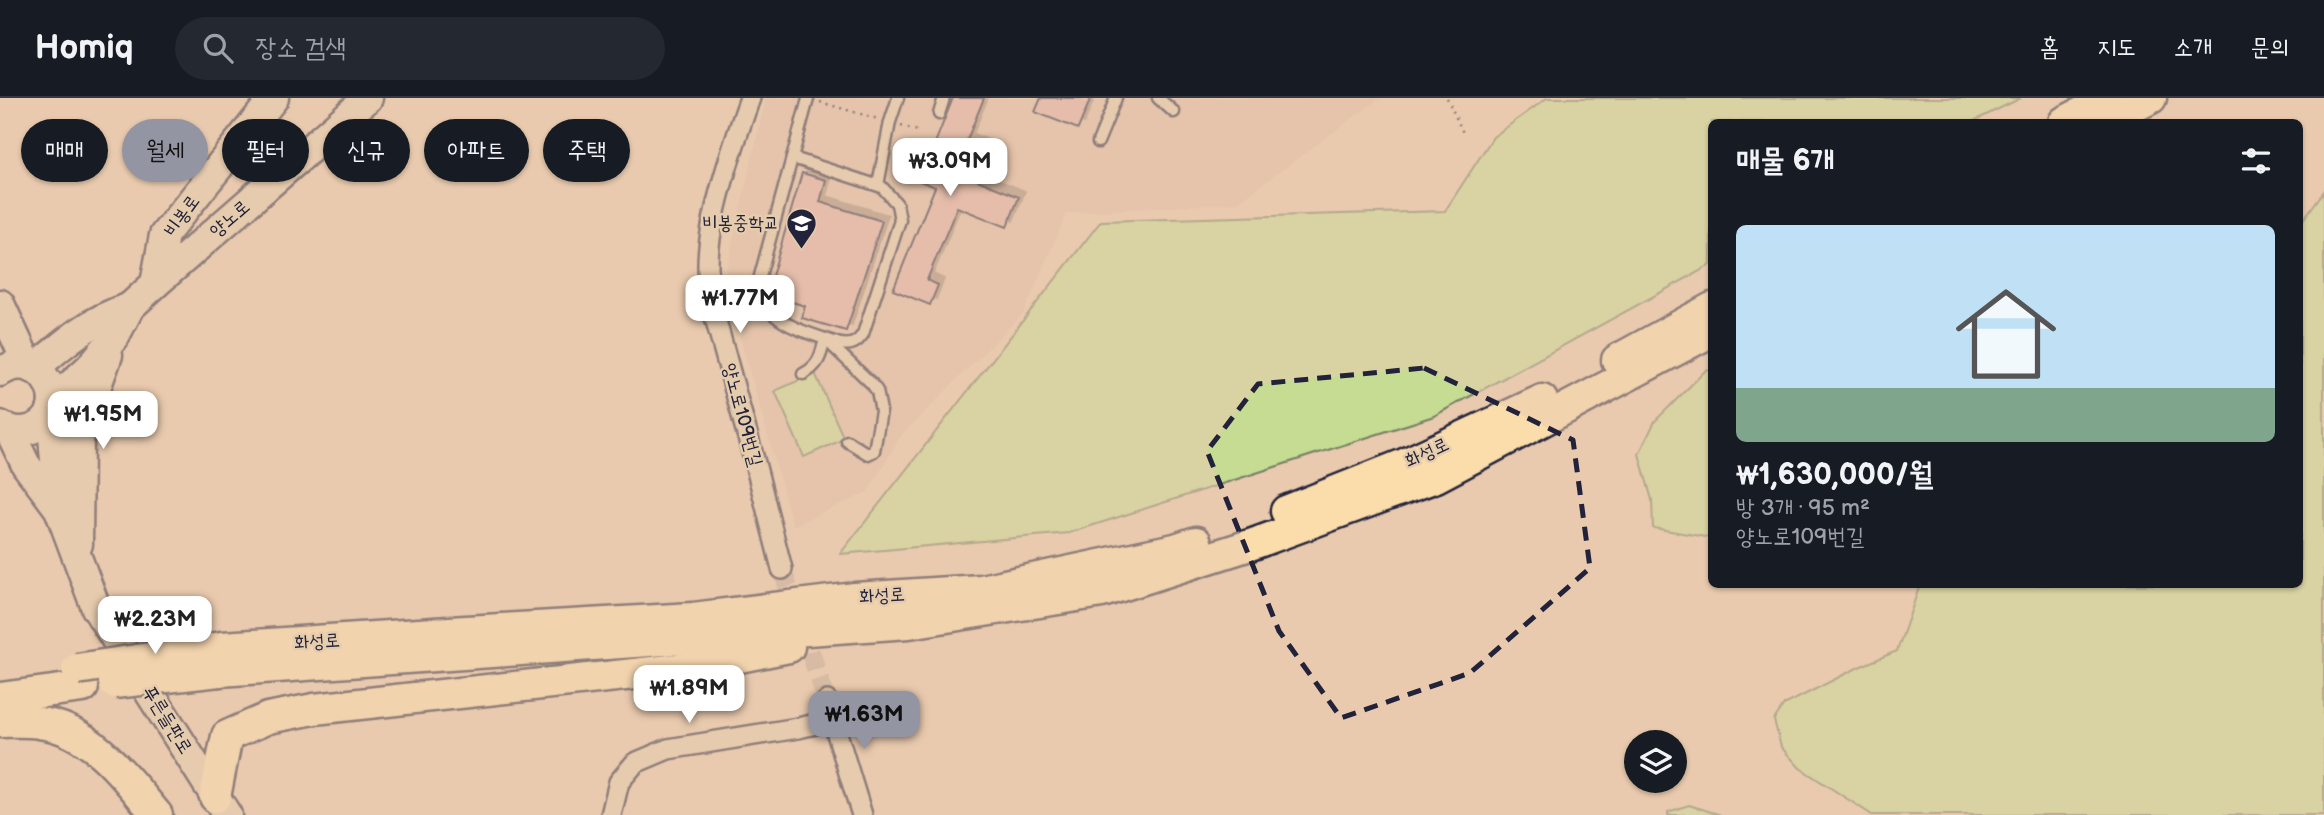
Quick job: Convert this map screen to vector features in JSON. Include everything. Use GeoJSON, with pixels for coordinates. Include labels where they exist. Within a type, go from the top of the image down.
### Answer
{"type":"FeatureCollection","features":[{"type":"Feature","properties":{"kind":"main road","name":"비봉로"},"geometry":{"type":"LineString","coordinates":[[155,284],[164,235],[274,98]]}},
{"type":"Feature","properties":{"kind":"main road","name":"양노로"},"geometry":{"type":"LineString","coordinates":[[155,284],[368,98]]}},
{"type":"Feature","properties":{"kind":"main road"},"geometry":{"type":"LineString","coordinates":[[2070,119],[2110,98]]}},
{"type":"Feature","properties":{"kind":"main road"},"geometry":{"type":"LineString","coordinates":[[2111,119],[2151,98]]}},
{"type":"Feature","properties":{"kind":"main road"},"geometry":{"type":"LineString","coordinates":[[78,561],[79,440],[85,418],[114,338],[130,307],[155,284]]}},
{"type":"Feature","properties":{"kind":"main road"},"geometry":{"type":"LineString","coordinates":[[0,304],[32,368],[48,382],[52,406]]}},
{"type":"Feature","properties":{"kind":"main road"},"geometry":{"type":"LineString","coordinates":[[0,372],[11,366],[32,368],[68,339],[105,315],[130,307]]}},
{"type":"Feature","properties":{"kind":"main road","name":"화성로"},"geometry":{"type":"LineString","coordinates":[[220,659],[449,632],[693,618],[855,598],[981,590],[1174,549],[1238,529],[1402,465],[1571,387],[1708,309]]}},
{"type":"Feature","properties":{"kind":"main road","name":"화성로"},"geometry":{"type":"LineString","coordinates":[[220,659],[909,623],[1102,592],[1253,544],[1436,477],[1708,333]]}},
{"type":"Feature","properties":{"kind":"main road"},"geometry":{"type":"LineString","coordinates":[[7,439],[38,426],[52,406],[114,338]]}},
{"type":"Feature","properties":{"kind":"main road","name":"푸른들판로"},"geometry":{"type":"LineString","coordinates":[[52,406],[59,509],[96,608],[221,806]]}},
{"type":"Feature","properties":{"kind":"main road","name":"푸른들판로"},"geometry":{"type":"LineString","coordinates":[[7,439],[59,509]]}},
{"type":"Feature","properties":{"kind":"main road"},"geometry":{"type":"LineString","coordinates":[[221,806],[227,736],[268,718],[314,709],[680,669],[909,623]]}},
{"type":"Feature","properties":{"kind":"main road"},"geometry":{"type":"LineString","coordinates":[[0,680],[79,678],[220,659]]}},
{"type":"Feature","properties":{"kind":"main road"},"geometry":{"type":"LineString","coordinates":[[0,698],[79,678]]}},
{"type":"Feature","properties":{"kind":"main road"},"geometry":{"type":"LineString","coordinates":[[0,722],[41,723],[71,732],[88,741],[124,775],[158,815]]}},
{"type":"Feature","properties":{"kind":"street","name":"양노로109번길"},"geometry":{"type":"LineString","coordinates":[[750,98],[718,206],[708,264],[708,285],[782,569]]}},
{"type":"Feature","properties":{"kind":"street"},"geometry":{"type":"LineString","coordinates":[[827,701],[862,815]]}},
{"type":"Feature","properties":{"kind":"street"},"geometry":{"type":"LineString","coordinates":[[611,815],[619,782],[635,763],[668,749],[834,720]]}},
{"type":"Feature","properties":{"kind":"lane"},"geometry":{"type":"LineString","coordinates":[[878,185],[890,122],[898,98]]}},
{"type":"Feature","properties":{"kind":"lane"},"geometry":{"type":"LineString","coordinates":[[939,114],[944,98]]}},
{"type":"Feature","properties":{"kind":"lane"},"geometry":{"type":"LineString","coordinates":[[1098,142],[1116,98]]}},
{"type":"Feature","properties":{"kind":"lane"},"geometry":{"type":"LineString","coordinates":[[1158,98],[1174,112]]}},
{"type":"Feature","properties":{"kind":"lane"},"geometry":{"type":"LineString","coordinates":[[793,158],[878,185],[897,204],[900,220],[863,334],[856,343],[845,345],[777,320],[760,292],[760,276],[808,99]]}},
{"type":"Feature","properties":{"kind":"lane"},"geometry":{"type":"LineString","coordinates":[[803,373],[818,363],[825,339]]}},
{"type":"Feature","properties":{"kind":"lane"},"geometry":{"type":"LineString","coordinates":[[825,339],[872,384],[880,398],[881,411],[874,451],[863,453],[847,441]]}},
{"type":"Feature","properties":{"kind":"path"},"geometry":{"type":"LineString","coordinates":[[1447,98],[1464,135]]}},
{"type":"Feature","properties":{"kind":"path"},"geometry":{"type":"LineString","coordinates":[[808,99],[858,113]]}},
{"type":"Feature","properties":{"kind":"highlighted area"},"geometry":{"type":"Polygon","coordinates":[[[1424,368],[1573,440],[1590,568],[1470,673],[1341,718],[1279,631],[1207,451],[1258,384],[1424,368]]]}},
{"type":"Feature","properties":{"kind":"shaded area"},"geometry":{"type":"Polygon","coordinates":[[[766,98],[1380,98],[1237,203],[1067,213],[1023,314],[901,436],[868,492],[793,526],[724,280],[766,98]]]}},
{"type":"Feature","properties":{"kind":"green space"},"geometry":{"type":"Polygon","coordinates":[[[1547,98],[2021,98],[1978,119],[1708,119],[1708,267],[1434,416],[1069,533],[840,554],[1101,221],[1445,211],[1493,137],[1547,98]]]}},
{"type":"Feature","properties":{"kind":"green space"},"geometry":{"type":"Polygon","coordinates":[[[2324,191],[2324,815],[1872,815],[1800,768],[1781,747],[1774,720],[1784,705],[1897,651],[1919,588],[2303,588],[2303,220],[2324,191]]]}},
{"type":"Feature","properties":{"kind":"green space"},"geometry":{"type":"Polygon","coordinates":[[[1708,370],[1708,537],[1653,528],[1652,500],[1639,454],[1655,421],[1708,370]]]}},
{"type":"Feature","properties":{"kind":"green space"},"geometry":{"type":"Polygon","coordinates":[[[815,373],[844,439],[804,457],[775,391],[815,373]]]}},
{"type":"Feature","properties":{"kind":"green space"},"geometry":{"type":"Polygon","coordinates":[[[1689,805],[1721,815],[1668,815],[1668,812],[1689,805]]]}},
{"type":"Feature","properties":{"kind":"building"},"geometry":{"type":"Polygon","coordinates":[[[953,98],[984,98],[967,140],[980,145],[967,176],[1019,197],[1007,227],[957,207],[927,280],[938,285],[930,305],[893,290],[935,187],[920,181],[953,98]]]}},
{"type":"Feature","properties":{"kind":"building"},"geometry":{"type":"Polygon","coordinates":[[[1041,98],[1091,98],[1078,129],[1035,112],[1041,98]]]}},
{"type":"Feature","properties":{"kind":"building"},"geometry":{"type":"Polygon","coordinates":[[[802,173],[826,180],[820,202],[882,221],[846,331],[802,318],[805,306],[770,295],[768,290],[802,173]]]}},
{"type":"Feature","properties":{"kind":"tunnel"},"geometry":{"type":"LineString","coordinates":[[782,569],[827,701]]}},
{"type":"Feature","properties":{"kind":"place","name":"비봉중학교"},"geometry":{"type":"Point","coordinates":[802,250]}}]}
